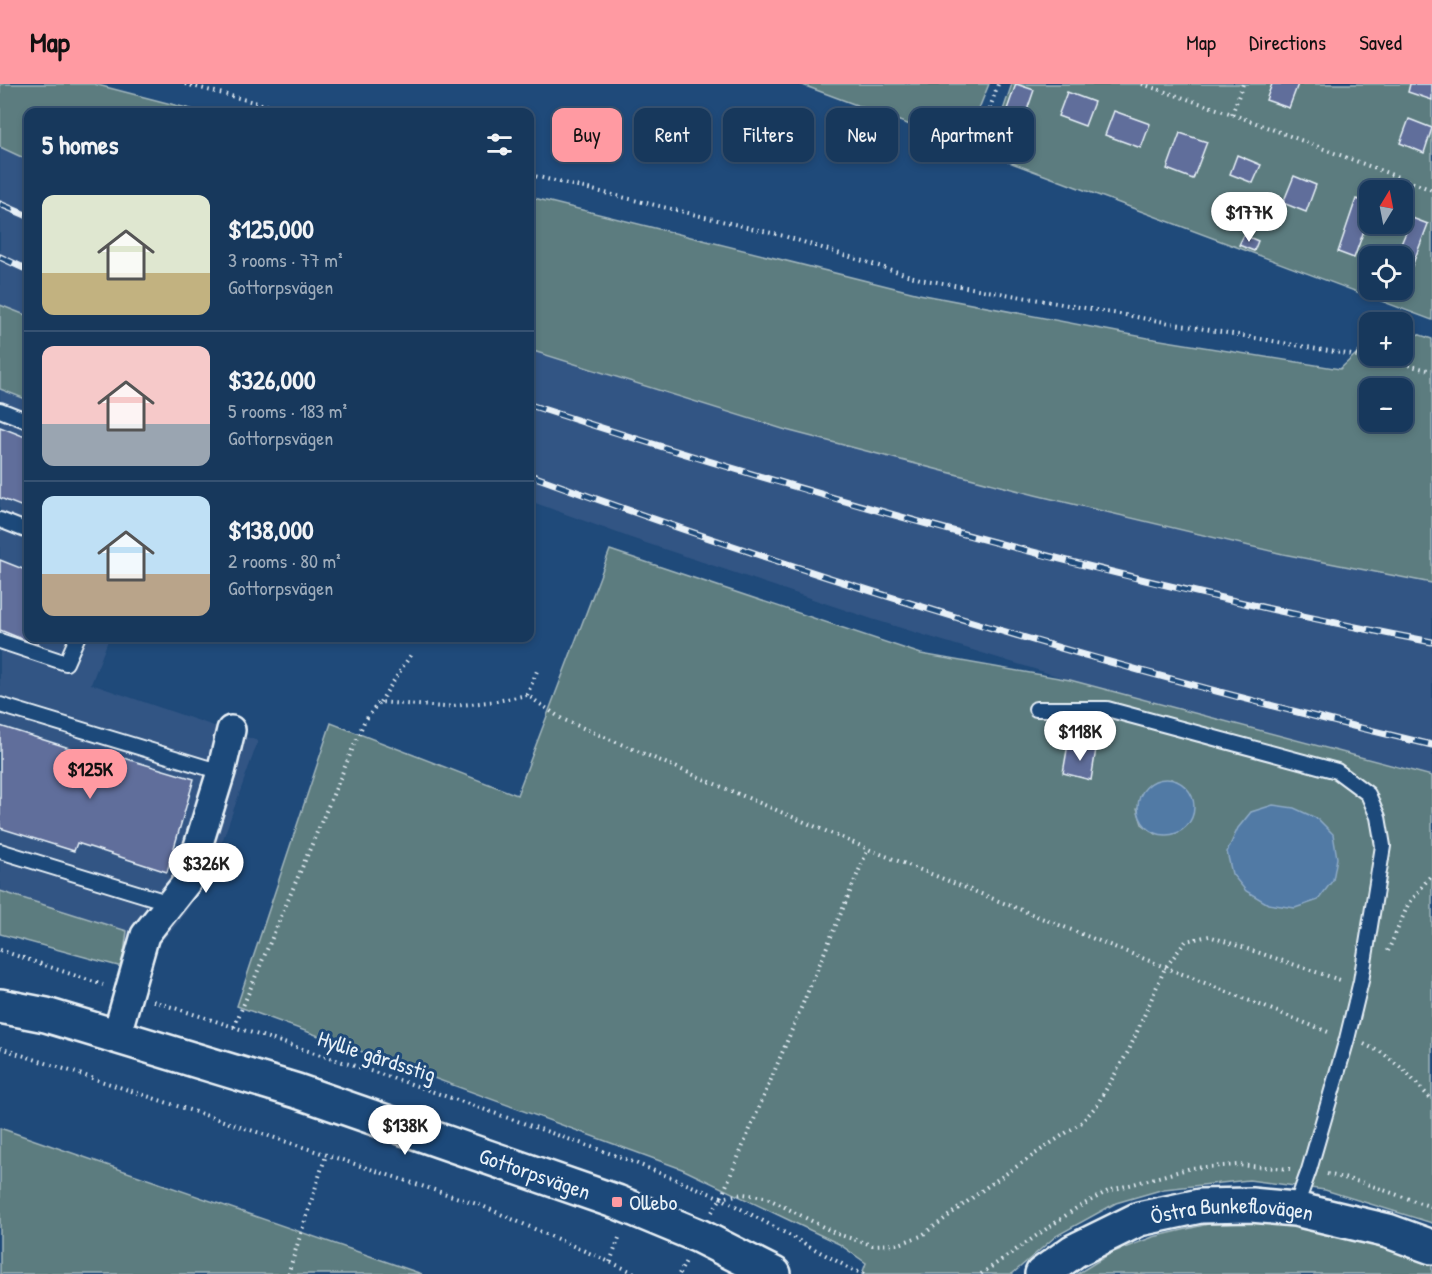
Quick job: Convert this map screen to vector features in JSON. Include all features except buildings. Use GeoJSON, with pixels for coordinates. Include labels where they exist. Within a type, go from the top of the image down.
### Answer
{"type":"FeatureCollection","features":[{"type":"Feature","properties":{"kind":"street"},"geometry":{"type":"LineString","coordinates":[[116,1037],[145,935],[187,882],[221,772],[231,730]]}},
{"type":"Feature","properties":{"kind":"street","name":"Gottorpsvägen"},"geometry":{"type":"LineString","coordinates":[[0,991],[46,1015]]}},
{"type":"Feature","properties":{"kind":"street","name":"Gottorpsvägen"},"geometry":{"type":"LineString","coordinates":[[0,1006],[46,1015],[297,1091],[617,1202],[699,1236],[774,1274]]}},
{"type":"Feature","properties":{"kind":"street","name":"Östra Bunkeflovägen"},"geometry":{"type":"LineString","coordinates":[[1042,1274],[1074,1251],[1138,1219],[1200,1206],[1251,1205],[1295,1209],[1388,1232],[1432,1247]]}},
{"type":"Feature","properties":{"kind":"lane"},"geometry":{"type":"LineString","coordinates":[[0,410],[24,419]]}},
{"type":"Feature","properties":{"kind":"lane"},"geometry":{"type":"LineString","coordinates":[[0,520],[24,529]]}},
{"type":"Feature","properties":{"kind":"lane"},"geometry":{"type":"LineString","coordinates":[[0,641],[66,663],[75,642]]}},
{"type":"Feature","properties":{"kind":"lane"},"geometry":{"type":"LineString","coordinates":[[0,705],[221,772]]}},
{"type":"Feature","properties":{"kind":"lane"},"geometry":{"type":"LineString","coordinates":[[1036,709],[1107,709],[1337,771],[1368,794],[1378,817],[1383,846],[1361,981],[1347,1039],[1309,1170],[1295,1209]]}},
{"type":"Feature","properties":{"kind":"lane"},"geometry":{"type":"LineString","coordinates":[[0,851],[170,903]]}},
{"type":"Feature","properties":{"kind":"path"},"geometry":{"type":"LineString","coordinates":[[185,84],[277,108]]}},
{"type":"Feature","properties":{"kind":"path"},"geometry":{"type":"LineString","coordinates":[[990,108],[998,84]]}},
{"type":"Feature","properties":{"kind":"path"},"geometry":{"type":"LineString","coordinates":[[1142,84],[1232,114],[1432,190]]}},
{"type":"Feature","properties":{"kind":"path"},"geometry":{"type":"LineString","coordinates":[[1232,114],[1243,84]]}},
{"type":"Feature","properties":{"kind":"path"},"geometry":{"type":"LineString","coordinates":[[534,176],[784,236],[920,279],[1432,371]]}},
{"type":"Feature","properties":{"kind":"path"},"geometry":{"type":"LineString","coordinates":[[234,1028],[364,722],[412,653]]}},
{"type":"Feature","properties":{"kind":"path"},"geometry":{"type":"LineString","coordinates":[[527,695],[537,671]]}},
{"type":"Feature","properties":{"kind":"path"},"geometry":{"type":"LineString","coordinates":[[379,702],[444,706],[498,701],[527,695],[562,719],[868,849],[1365,1045],[1384,1054],[1406,1071],[1432,1100]]}},
{"type":"Feature","properties":{"kind":"path"},"geometry":{"type":"LineString","coordinates":[[721,1198],[868,849]]}},
{"type":"Feature","properties":{"kind":"path"},"geometry":{"type":"LineString","coordinates":[[721,1198],[742,1194],[765,1197],[837,1234],[872,1245],[899,1244],[921,1236],[988,1185],[1082,1122],[1097,1105],[1129,1050],[1165,968],[1186,941],[1209,936],[1344,982],[1361,981],[1388,952],[1408,905],[1432,874]]}},
{"type":"Feature","properties":{"kind":"path","name":"Hyllie gårdsstig"},"geometry":{"type":"LineString","coordinates":[[0,950],[411,1084],[622,1158],[721,1198],[853,1270],[865,1274]]}},
{"type":"Feature","properties":{"kind":"path"},"geometry":{"type":"LineString","coordinates":[[0,1047],[480,1205],[637,1274]]}},
{"type":"Feature","properties":{"kind":"path"},"geometry":{"type":"LineString","coordinates":[[288,1274],[326,1155]]}},
{"type":"Feature","properties":{"kind":"path"},"geometry":{"type":"LineString","coordinates":[[786,1243],[790,1236]]}},
{"type":"Feature","properties":{"kind":"path"},"geometry":{"type":"LineString","coordinates":[[610,1262],[619,1238]]}},
{"type":"Feature","properties":{"kind":"shaded area"},"geometry":{"type":"Polygon","coordinates":[[[0,147],[24,158],[24,314],[0,305],[0,147]]]}},
{"type":"Feature","properties":{"kind":"shaded area"},"geometry":{"type":"Polygon","coordinates":[[[0,341],[24,351],[24,642],[107,642],[91,684],[258,741],[212,870],[180,921],[154,950],[0,908],[0,341]]]}},
{"type":"Feature","properties":{"kind":"shaded area"},"geometry":{"type":"Polygon","coordinates":[[[534,351],[786,430],[1035,495],[1283,554],[1432,583],[1432,776],[1070,680],[872,619],[631,538],[534,502],[534,351]]]}},
{"type":"Feature","properties":{"kind":"shaded area"},"geometry":{"type":"Polygon","coordinates":[[[1166,779],[1177,781],[1186,787],[1192,796],[1194,807],[1192,818],[1186,827],[1177,833],[1166,835],[1155,833],[1146,827],[1140,818],[1138,807],[1140,796],[1146,787],[1155,781],[1166,779]]]}},
{"type":"Feature","properties":{"kind":"shaded area"},"geometry":{"type":"Polygon","coordinates":[[[1273,805],[1294,808],[1318,819],[1333,834],[1337,858],[1333,880],[1318,900],[1295,908],[1268,904],[1246,891],[1232,874],[1227,852],[1238,828],[1251,812],[1273,805]]]}},
{"type":"Feature","properties":{"kind":"green space"},"geometry":{"type":"Polygon","coordinates":[[[0,84],[94,84],[187,108],[24,108],[24,158],[0,147],[0,84]]]}},
{"type":"Feature","properties":{"kind":"green space"},"geometry":{"type":"Polygon","coordinates":[[[800,84],[989,84],[979,108],[910,108],[910,125],[898,120],[898,108],[865,108],[800,84]]]}},
{"type":"Feature","properties":{"kind":"green space"},"geometry":{"type":"Polygon","coordinates":[[[1012,84],[1432,84],[1432,320],[1379,300],[1413,300],[1413,246],[1359,246],[1359,293],[1009,162],[1034,162],[1034,108],[1004,108],[1012,84]]]}},
{"type":"Feature","properties":{"kind":"green space"},"geometry":{"type":"Polygon","coordinates":[[[534,198],[919,294],[1148,338],[1340,369],[1359,351],[1359,366],[1413,366],[1413,332],[1432,339],[1432,583],[1283,554],[1035,495],[786,430],[534,351],[534,198]]]}},
{"type":"Feature","properties":{"kind":"green space"},"geometry":{"type":"Polygon","coordinates":[[[0,305],[24,314],[24,398],[0,389],[0,305]]]}},
{"type":"Feature","properties":{"kind":"green space"},"geometry":{"type":"Polygon","coordinates":[[[610,550],[921,654],[1070,680],[1432,776],[1432,1223],[1325,1190],[1249,1180],[1164,1189],[1116,1203],[1056,1236],[1012,1274],[862,1274],[866,1263],[839,1244],[682,1169],[237,1006],[331,723],[517,795],[610,550]],[[1171,779],[1137,808],[1142,824],[1156,834],[1193,802],[1184,786],[1171,779]]]}},
{"type":"Feature","properties":{"kind":"green space"},"geometry":{"type":"Polygon","coordinates":[[[0,891],[127,931],[122,967],[0,934],[0,891]]]}},
{"type":"Feature","properties":{"kind":"green space"},"geometry":{"type":"Polygon","coordinates":[[[0,1128],[422,1274],[0,1274],[0,1128]]]}},
{"type":"Feature","properties":{"kind":"green space"},"geometry":{"type":"Polygon","coordinates":[[[1225,1220],[1306,1226],[1383,1247],[1432,1264],[1432,1274],[1077,1274],[1111,1253],[1153,1237],[1225,1220]]]}},
{"type":"Feature","properties":{"kind":"railway"},"geometry":{"type":"LineString","coordinates":[[0,204],[24,214]]}},
{"type":"Feature","properties":{"kind":"railway"},"geometry":{"type":"LineString","coordinates":[[0,257],[24,268]]}},
{"type":"Feature","properties":{"kind":"railway"},"geometry":{"type":"LineString","coordinates":[[534,406],[753,474],[977,538],[1204,594],[1432,642]]}},
{"type":"Feature","properties":{"kind":"railway"},"geometry":{"type":"LineString","coordinates":[[534,476],[752,553],[977,624],[1203,688],[1432,745]]}},
{"type":"Feature","properties":{"kind":"place","name":"Ollebo"},"geometry":{"type":"Point","coordinates":[617,1202]}}]}
